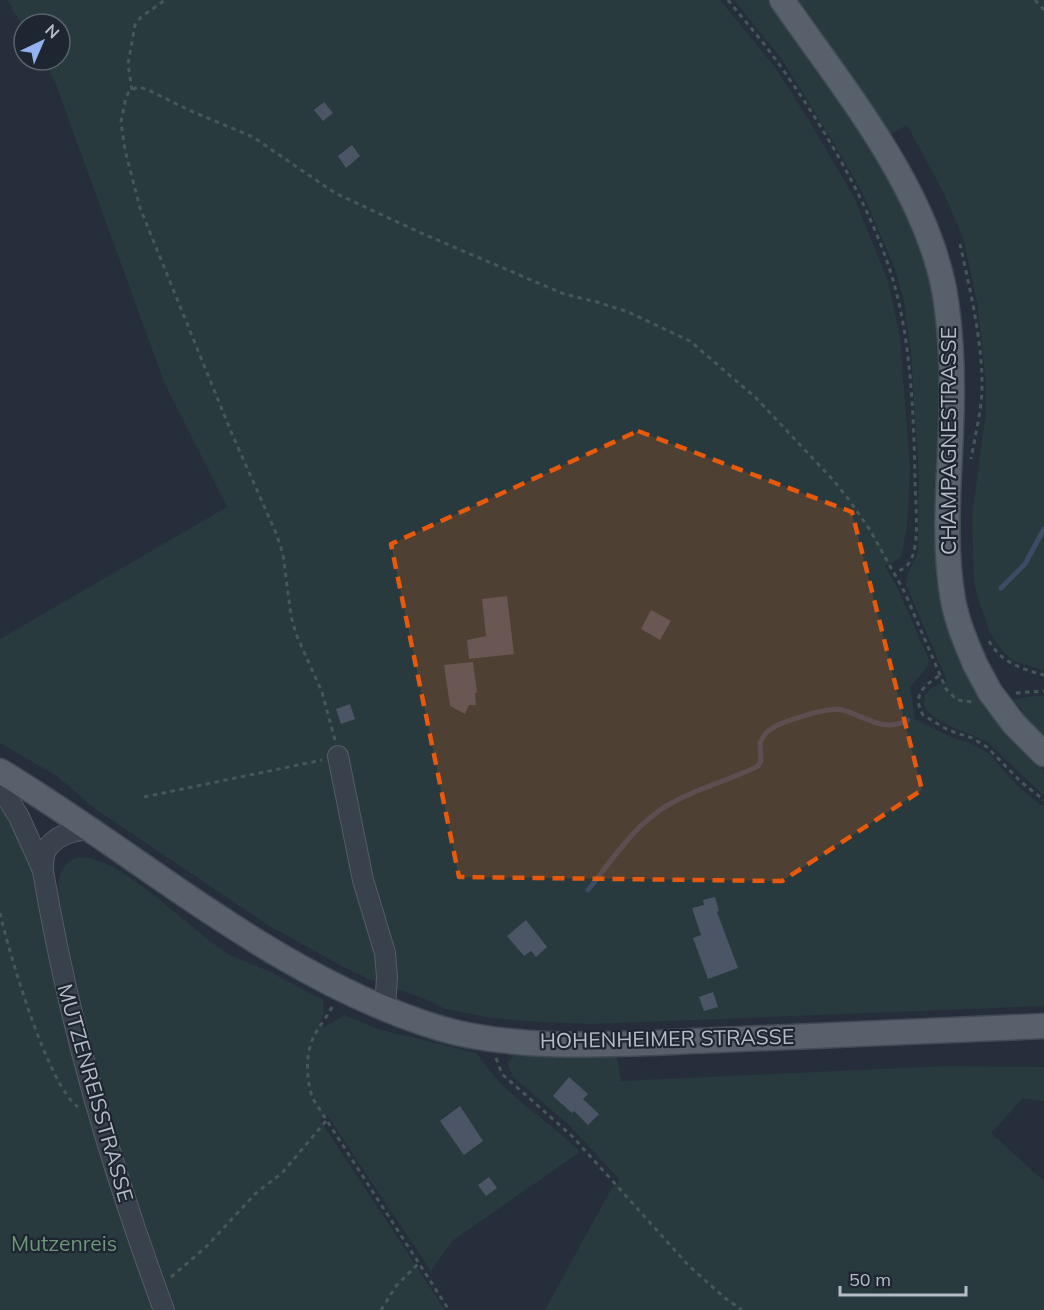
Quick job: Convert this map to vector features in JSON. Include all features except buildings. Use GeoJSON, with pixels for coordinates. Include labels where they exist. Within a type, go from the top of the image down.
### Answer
{"type":"FeatureCollection","features":[{"type":"Feature","properties":{"kind":"main road","name":"CHAMPAGNESTRASSE"},"geometry":{"type":"LineString","coordinates":[[782,0],[889,158],[915,205],[933,248],[945,298],[951,348],[948,528],[951,581],[957,616],[975,664],[990,692],[1014,724],[1044,754]]}},
{"type":"Feature","properties":{"kind":"main road","name":"HOHENHEIMER STRASSE"},"geometry":{"type":"LineString","coordinates":[[0,771],[288,960],[341,989],[442,1029],[519,1041],[608,1044],[1044,1026]]}},
{"type":"Feature","properties":{"kind":"street"},"geometry":{"type":"LineString","coordinates":[[338,756],[363,880],[385,953],[387,977],[385,1008]]}},
{"type":"Feature","properties":{"kind":"street","name":"MUTZENREISSTRASSE"},"geometry":{"type":"LineString","coordinates":[[0,786],[19,817],[43,871],[70,1011],[96,1109],[164,1310]]}},
{"type":"Feature","properties":{"kind":"street"},"geometry":{"type":"LineString","coordinates":[[43,871],[44,854],[57,839],[83,830],[92,830]]}},
{"type":"Feature","properties":{"kind":"path"},"geometry":{"type":"LineString","coordinates":[[132,90],[128,64],[135,25],[141,17],[165,0]]}},
{"type":"Feature","properties":{"kind":"path"},"geometry":{"type":"LineString","coordinates":[[728,0],[776,59],[825,136],[857,194],[893,279],[905,339],[912,415],[915,508],[912,557],[907,566],[895,573]]}},
{"type":"Feature","properties":{"kind":"path"},"geometry":{"type":"LineString","coordinates":[[1035,0],[1044,10]]}},
{"type":"Feature","properties":{"kind":"path"},"geometry":{"type":"LineString","coordinates":[[144,797],[338,756],[322,692],[293,624],[283,554],[276,532],[232,434],[140,208],[125,150],[121,122],[123,103],[137,87],[253,137],[335,192],[446,244],[564,294],[628,312],[685,338],[756,398],[841,488],[863,518],[895,573],[939,676],[926,684],[920,692],[918,702],[922,715],[948,730],[982,743],[1044,800]]}},
{"type":"Feature","properties":{"kind":"path"},"geometry":{"type":"LineString","coordinates":[[960,244],[973,305],[982,380],[970,466]]}},
{"type":"Feature","properties":{"kind":"path"},"geometry":{"type":"LineString","coordinates":[[987,638],[1006,660],[1044,675]]}},
{"type":"Feature","properties":{"kind":"path"},"geometry":{"type":"LineString","coordinates":[[1016,693],[1044,691]]}},
{"type":"Feature","properties":{"kind":"path"},"geometry":{"type":"LineString","coordinates":[[0,913],[35,1028],[65,1094],[80,1109],[96,1109]]}},
{"type":"Feature","properties":{"kind":"path"},"geometry":{"type":"LineString","coordinates":[[341,989],[315,1034],[309,1052],[309,1089],[317,1108],[449,1310]]}},
{"type":"Feature","properties":{"kind":"path"},"geometry":{"type":"LineString","coordinates":[[492,1038],[496,1063],[507,1079],[572,1136],[702,1279],[742,1310]]}},
{"type":"Feature","properties":{"kind":"path"},"geometry":{"type":"LineString","coordinates":[[155,1286],[172,1277],[205,1248],[250,1199],[282,1173],[326,1121]]}},
{"type":"Feature","properties":{"kind":"path"},"geometry":{"type":"LineString","coordinates":[[381,1310],[401,1280],[419,1263]]}},
{"type":"Feature","properties":{"kind":"highlighted area"},"geometry":{"type":"Polygon","coordinates":[[[638,431],[852,512],[922,790],[782,881],[459,877],[391,544],[638,431]]]}},
{"type":"Feature","properties":{"kind":"green space"},"geometry":{"type":"Polygon","coordinates":[[[7,0],[720,0],[777,70],[808,119],[854,197],[888,281],[900,337],[910,469],[907,526],[901,557],[885,566],[898,589],[929,660],[927,668],[910,687],[915,719],[989,754],[1017,785],[1042,806],[1044,804],[1044,1006],[592,1024],[523,1021],[486,1017],[443,1008],[425,999],[371,980],[268,925],[94,808],[57,776],[0,743],[0,639],[227,507],[164,382],[50,72],[72,72],[72,12],[14,12],[7,0]]]}},
{"type":"Feature","properties":{"kind":"green space"},"geometry":{"type":"Polygon","coordinates":[[[734,0],[773,0],[846,108],[902,199],[924,254],[938,313],[956,648],[972,684],[991,715],[1015,744],[1044,770],[1044,796],[989,743],[941,721],[926,709],[924,700],[927,692],[947,681],[906,584],[908,573],[918,553],[919,477],[911,353],[904,301],[894,266],[861,190],[781,58],[734,0]]]}},
{"type":"Feature","properties":{"kind":"green space"},"geometry":{"type":"Polygon","coordinates":[[[793,0],[1044,0],[1044,671],[1012,660],[1004,653],[990,633],[974,581],[972,517],[986,411],[986,385],[978,307],[964,241],[944,193],[907,125],[886,137],[793,0]]]}},
{"type":"Feature","properties":{"kind":"green space"},"geometry":{"type":"Polygon","coordinates":[[[1044,696],[1044,736],[1022,714],[1022,710],[1013,700],[1044,696]]]}},
{"type":"Feature","properties":{"kind":"green space","name":"Mutzenreis"},"geometry":{"type":"Polygon","coordinates":[[[0,800],[12,819],[35,877],[155,1310],[0,1310],[0,800]]]}},
{"type":"Feature","properties":{"kind":"green space"},"geometry":{"type":"Polygon","coordinates":[[[79,857],[97,861],[137,882],[232,956],[270,972],[323,1000],[324,1014],[318,1025],[325,1027],[344,1015],[378,1029],[477,1053],[498,1081],[580,1152],[452,1241],[431,1271],[327,1115],[320,1120],[445,1310],[176,1310],[132,1187],[102,1092],[61,915],[58,890],[61,873],[64,866],[79,857]]]}},
{"type":"Feature","properties":{"kind":"green space"},"geometry":{"type":"Polygon","coordinates":[[[515,1055],[617,1057],[621,1081],[946,1066],[1044,1067],[1044,1101],[1023,1098],[991,1133],[1044,1181],[1044,1310],[545,1310],[610,1191],[620,1180],[569,1125],[513,1077],[507,1062],[515,1055]]]}},
{"type":"Feature","properties":{"kind":"waterway"},"geometry":{"type":"LineString","coordinates":[[1001,588],[1025,564],[1044,529]]}},
{"type":"Feature","properties":{"kind":"waterway"},"geometry":{"type":"LineString","coordinates":[[588,890],[624,844],[656,813],[690,794],[758,766],[761,761],[760,743],[767,732],[774,727],[804,716],[836,709],[883,724],[899,724],[908,720]]}}]}
